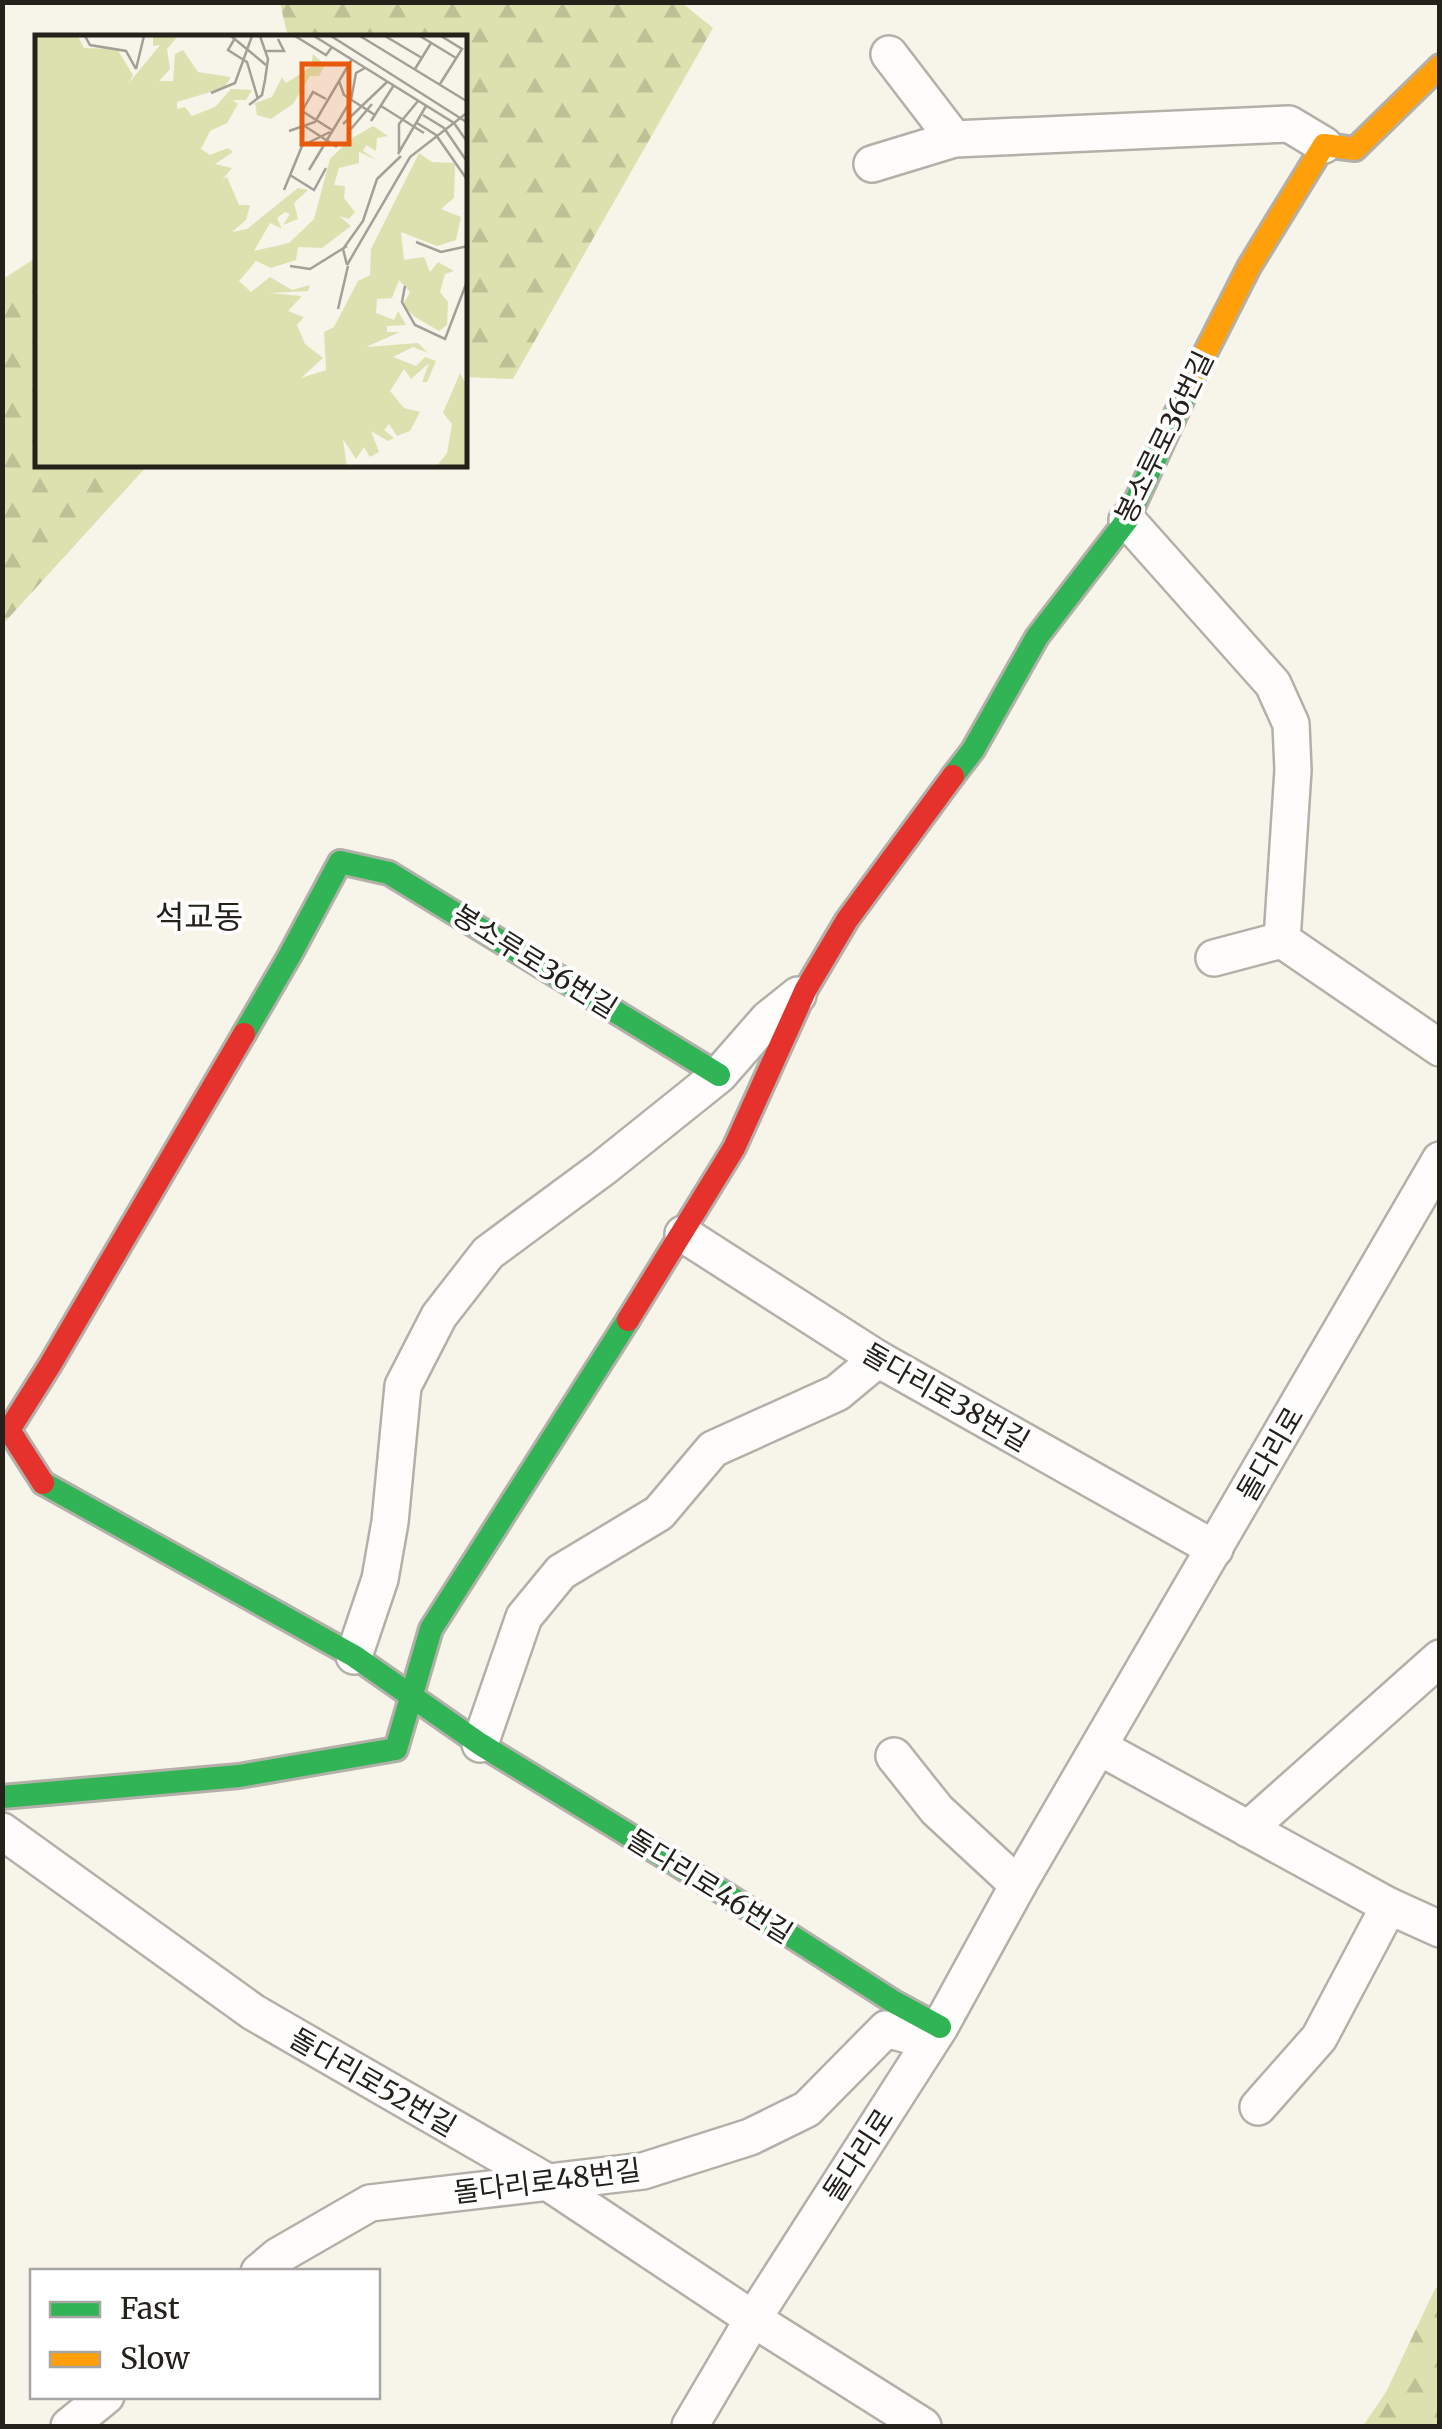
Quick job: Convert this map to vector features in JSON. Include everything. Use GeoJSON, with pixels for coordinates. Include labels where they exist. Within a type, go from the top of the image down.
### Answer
{"type":"FeatureCollection","features":[{"type":"Feature","properties":{"kind":"street"},"geometry":{"type":"LineString","coordinates":[[889,54],[954,139]]}},
{"type":"Feature","properties":{"kind":"street"},"geometry":{"type":"LineString","coordinates":[[872,164],[954,139],[1289,124],[1324,145],[1355,149],[1440,66]]}},
{"type":"Feature","properties":{"kind":"street","name":"봉소루로36번길"},"geometry":{"type":"LineString","coordinates":[[412,1696],[431,1629],[734,1148],[806,989],[847,920],[973,750],[1036,636],[1127,520],[1178,407],[1249,268],[1324,145]]}},
{"type":"Feature","properties":{"kind":"street"},"geometry":{"type":"LineString","coordinates":[[1127,520],[1274,684],[1290,724],[1294,770],[1282,940]]}},
{"type":"Feature","properties":{"kind":"street","name":"봉소루로36번길"},"geometry":{"type":"LineString","coordinates":[[44,1485],[9,1430],[290,956],[340,862],[389,872],[719,1074]]}},
{"type":"Feature","properties":{"kind":"street"},"geometry":{"type":"LineString","coordinates":[[1214,958],[1282,940],[1440,1048]]}},
{"type":"Feature","properties":{"kind":"street"},"geometry":{"type":"LineString","coordinates":[[354,1656],[384,1560],[403,1386],[439,1316],[488,1252],[603,1168],[719,1074],[768,1019],[806,989]]}},
{"type":"Feature","properties":{"kind":"street","name":"돌다리로"},"geometry":{"type":"LineString","coordinates":[[690,2426],[753,2319],[935,2034],[1018,1884],[1440,1160]]}},
{"type":"Feature","properties":{"kind":"street","name":"돌다리로38번길"},"geometry":{"type":"LineString","coordinates":[[683,1234],[878,1359],[1215,1549]]}},
{"type":"Feature","properties":{"kind":"street"},"geometry":{"type":"LineString","coordinates":[[480,1744],[524,1617],[562,1572],[659,1513],[712,1449],[837,1394],[878,1359]]}},
{"type":"Feature","properties":{"kind":"street","name":"돌다리로46번길"},"geometry":{"type":"LineString","coordinates":[[44,1485],[354,1656],[480,1744],[727,1895],[894,2002],[935,2034]]}},
{"type":"Feature","properties":{"kind":"street"},"geometry":{"type":"LineString","coordinates":[[1248,1829],[1440,1658]]}},
{"type":"Feature","properties":{"kind":"street"},"geometry":{"type":"LineString","coordinates":[[2,1797],[239,1776],[396,1750],[412,1696]]}},
{"type":"Feature","properties":{"kind":"street"},"geometry":{"type":"LineString","coordinates":[[1100,1746],[1389,1906],[1440,1929]]}},
{"type":"Feature","properties":{"kind":"street"},"geometry":{"type":"LineString","coordinates":[[894,1756],[936,1810],[1018,1884]]}},
{"type":"Feature","properties":{"kind":"street","name":"돌다리로52번길"},"geometry":{"type":"LineString","coordinates":[[2,1831],[253,2012],[548,2183],[753,2319]]}},
{"type":"Feature","properties":{"kind":"street"},"geometry":{"type":"LineString","coordinates":[[1258,2107],[1319,2038],[1389,1906]]}},
{"type":"Feature","properties":{"kind":"street","name":"돌다리로48번길"},"geometry":{"type":"LineString","coordinates":[[263,2269],[370,2203],[643,2171],[750,2137],[807,2109],[886,2029],[935,2034]]}},
{"type":"Feature","properties":{"kind":"street"},"geometry":{"type":"LineString","coordinates":[[753,2319],[923,2426]]}},
{"type":"Feature","properties":{"kind":"street"},"geometry":{"type":"LineString","coordinates":[[69,2426],[102,2399]]}},
{"type":"Feature","properties":{"kind":"green space"},"geometry":{"type":"Polygon","coordinates":[[[280,3],[682,3],[713,28],[513,379],[468,377],[468,35],[288,35],[280,3]]]}},
{"type":"Feature","properties":{"kind":"green space"},"geometry":{"type":"Polygon","coordinates":[[[35,258],[35,468],[145,468],[3,624],[3,279],[35,258]]]}},
{"type":"Feature","properties":{"kind":"green space"},"geometry":{"type":"Polygon","coordinates":[[[1439,2286],[1439,2426],[1363,2426],[1386,2392],[1439,2286]]]}},
{"type":"Feature","properties":{"kind":"traffic: fast"},"geometry":{"type":"LineString","coordinates":[[953,776],[973,750],[1037,637],[1127,520],[1191,381]]}},
{"type":"Feature","properties":{"kind":"traffic: fast"},"geometry":{"type":"LineString","coordinates":[[244,1034],[340,862],[389,873],[719,1075]]}},
{"type":"Feature","properties":{"kind":"traffic: fast"},"geometry":{"type":"LineString","coordinates":[[2,1797],[239,1776],[396,1749],[431,1629],[628,1320]]}},
{"type":"Feature","properties":{"kind":"traffic: fast"},"geometry":{"type":"LineString","coordinates":[[43,1483],[354,1656],[480,1744],[940,2027]]}},
{"type":"Feature","properties":{"kind":"traffic: slow"},"geometry":{"type":"LineString","coordinates":[[1191,381],[1249,267],[1324,145],[1355,149],[1440,66]]}},
{"type":"Feature","properties":{"kind":"traffic: jam"},"geometry":{"type":"LineString","coordinates":[[628,1320],[734,1148],[806,989],[847,920],[953,776]]}},
{"type":"Feature","properties":{"kind":"traffic: jam"},"geometry":{"type":"LineString","coordinates":[[43,1483],[9,1430],[244,1034]]}},
{"type":"Feature","properties":{"kind":"district","name":"석교동"},"geometry":{"type":"Point","coordinates":[199,917]}}]}
